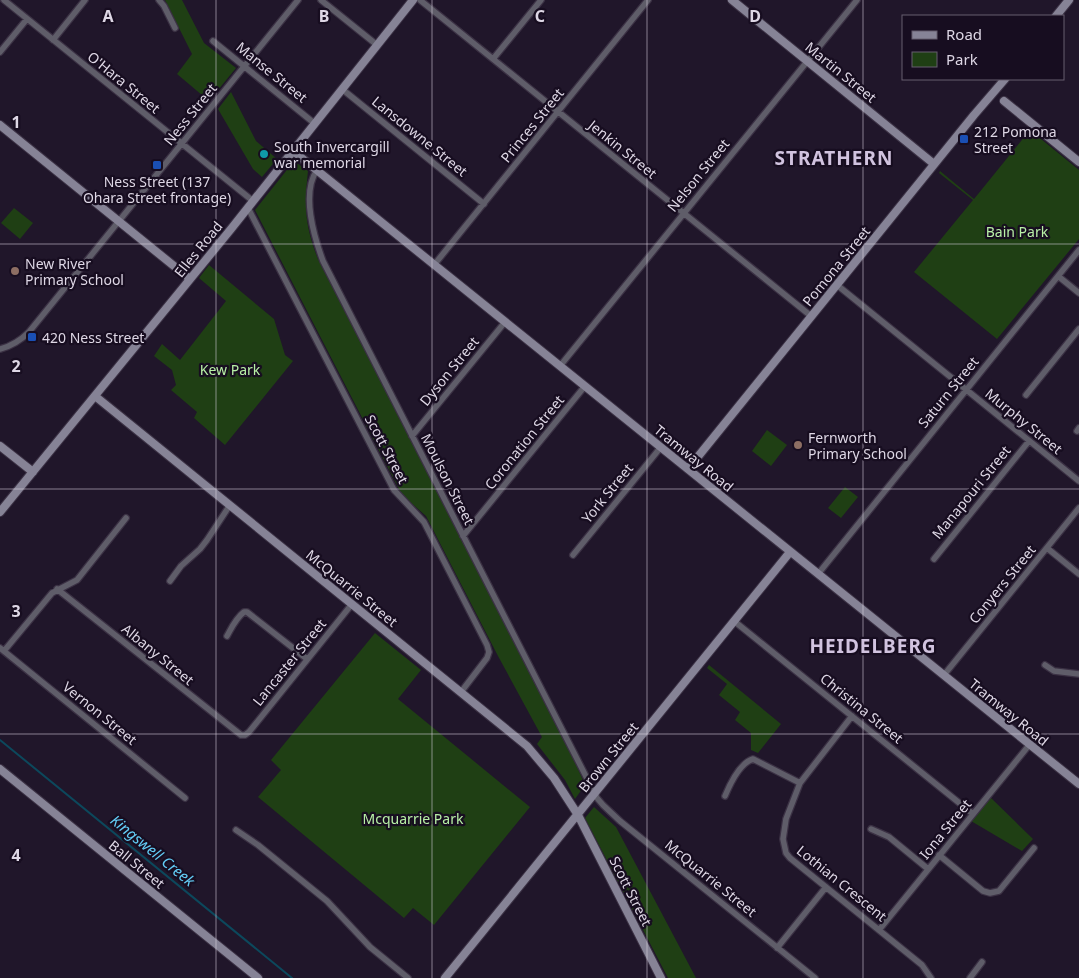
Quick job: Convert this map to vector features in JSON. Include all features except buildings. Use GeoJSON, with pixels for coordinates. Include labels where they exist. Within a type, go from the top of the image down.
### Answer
{"type":"FeatureCollection","features":[{"type":"Feature","properties":{"kind":"street","name":"O'Hara Street"},"geometry":{"type":"LineString","coordinates":[[4,0],[182,144],[250,204]]}},
{"type":"Feature","properties":{"kind":"street"},"geometry":{"type":"LineString","coordinates":[[53,40],[85,0]]}},
{"type":"Feature","properties":{"kind":"street"},"geometry":{"type":"LineString","coordinates":[[159,0],[175,28]]}},
{"type":"Feature","properties":{"kind":"street","name":"Ness Street"},"geometry":{"type":"LineString","coordinates":[[0,349],[16,343],[29,332],[298,0]]}},
{"type":"Feature","properties":{"kind":"street"},"geometry":{"type":"LineString","coordinates":[[321,0],[377,45]]}},
{"type":"Feature","properties":{"kind":"street","name":"Elles Road"},"geometry":{"type":"LineString","coordinates":[[0,512],[414,0]]}},
{"type":"Feature","properties":{"kind":"street","name":"Jenkin Street"},"geometry":{"type":"LineString","coordinates":[[420,0],[811,316]]}},
{"type":"Feature","properties":{"kind":"street"},"geometry":{"type":"LineString","coordinates":[[493,60],[542,0]]}},
{"type":"Feature","properties":{"kind":"street","name":"Princes Street"},"geometry":{"type":"LineString","coordinates":[[434,265],[648,0]]}},
{"type":"Feature","properties":{"kind":"street","name":"Martin Street"},"geometry":{"type":"LineString","coordinates":[[732,0],[934,164]]}},
{"type":"Feature","properties":{"kind":"street","name":"Nelson Street"},"geometry":{"type":"LineString","coordinates":[[560,366],[856,0]]}},
{"type":"Feature","properties":{"kind":"street"},"geometry":{"type":"LineString","coordinates":[[1057,15],[1069,0]]}},
{"type":"Feature","properties":{"kind":"street"},"geometry":{"type":"LineString","coordinates":[[0,52],[27,19]]}},
{"type":"Feature","properties":{"kind":"street","name":"Manse Street"},"geometry":{"type":"LineString","coordinates":[[213,41],[314,123]]}},
{"type":"Feature","properties":{"kind":"street","name":"Pomona Street"},"geometry":{"type":"LineString","coordinates":[[688,469],[1004,80]]}},
{"type":"Feature","properties":{"kind":"street","name":"Lansdowne Street"},"geometry":{"type":"LineString","coordinates":[[342,89],[484,204]]}},
{"type":"Feature","properties":{"kind":"street"},"geometry":{"type":"LineString","coordinates":[[994,93],[1079,162]]}},
{"type":"Feature","properties":{"kind":"street"},"geometry":{"type":"LineString","coordinates":[[0,125],[190,279]]}},
{"type":"Feature","properties":{"kind":"street","name":"Tramway Road"},"geometry":{"type":"LineString","coordinates":[[293,150],[1079,784]]}},
{"type":"Feature","properties":{"kind":"street","name":"Moulson Street"},"geometry":{"type":"LineString","coordinates":[[316,170],[310,188],[310,214],[315,239],[323,261],[595,793]]}},
{"type":"Feature","properties":{"kind":"street","name":"Scott Street"},"geometry":{"type":"LineString","coordinates":[[250,204],[394,490],[424,522],[487,646],[489,652],[487,658],[461,692]]}},
{"type":"Feature","properties":{"kind":"street","name":"Saturn Street"},"geometry":{"type":"LineString","coordinates":[[818,574],[1079,250]]}},
{"type":"Feature","properties":{"kind":"street"},"geometry":{"type":"LineString","coordinates":[[1058,276],[1079,293]]}},
{"type":"Feature","properties":{"kind":"street","name":"Murphy Street"},"geometry":{"type":"LineString","coordinates":[[836,285],[1079,481]]}},
{"type":"Feature","properties":{"kind":"street","name":"Dyson Street"},"geometry":{"type":"LineString","coordinates":[[412,436],[505,322]]}},
{"type":"Feature","properties":{"kind":"street"},"geometry":{"type":"LineString","coordinates":[[1026,395],[1079,329]]}},
{"type":"Feature","properties":{"kind":"street","name":"Coronation Street"},"geometry":{"type":"LineString","coordinates":[[463,536],[585,386]]}},
{"type":"Feature","properties":{"kind":"street","name":"McQuarrie Street"},"geometry":{"type":"LineString","coordinates":[[95,396],[514,735],[532,752],[561,788],[578,815]]}},
{"type":"Feature","properties":{"kind":"street","name":"Manapouri Street"},"geometry":{"type":"LineString","coordinates":[[934,559],[1029,441]]}},
{"type":"Feature","properties":{"kind":"street"},"geometry":{"type":"LineString","coordinates":[[0,446],[33,472]]}},
{"type":"Feature","properties":{"kind":"street","name":"York Street"},"geometry":{"type":"LineString","coordinates":[[574,555],[661,447]]}},
{"type":"Feature","properties":{"kind":"street"},"geometry":{"type":"LineString","coordinates":[[170,581],[181,566],[200,550],[208,540],[230,505]]}},
{"type":"Feature","properties":{"kind":"street","name":"Conyers Street"},"geometry":{"type":"LineString","coordinates":[[944,675],[1079,508]]}},
{"type":"Feature","properties":{"kind":"street"},"geometry":{"type":"LineString","coordinates":[[2,649],[47,598],[57,589],[77,580],[126,518]]}},
{"type":"Feature","properties":{"kind":"street"},"geometry":{"type":"LineString","coordinates":[[1046,548],[1079,574]]}},
{"type":"Feature","properties":{"kind":"street","name":"Brown Street"},"geometry":{"type":"LineString","coordinates":[[445,978],[790,552]]}},
{"type":"Feature","properties":{"kind":"street","name":"Albany Street"},"geometry":{"type":"LineString","coordinates":[[57,589],[237,733],[245,736]]}},
{"type":"Feature","properties":{"kind":"street","name":"Lancaster Street"},"geometry":{"type":"LineString","coordinates":[[245,736],[352,604]]}},
{"type":"Feature","properties":{"kind":"street"},"geometry":{"type":"LineString","coordinates":[[227,636],[234,622],[241,614],[248,612],[307,659]]}},
{"type":"Feature","properties":{"kind":"street","name":"Christina Street"},"geometry":{"type":"LineString","coordinates":[[734,621],[973,814]]}},
{"type":"Feature","properties":{"kind":"street","name":"Vernon Street"},"geometry":{"type":"LineString","coordinates":[[2,649],[185,798]]}},
{"type":"Feature","properties":{"kind":"street"},"geometry":{"type":"LineString","coordinates":[[1045,665],[1054,671],[1079,674]]}},
{"type":"Feature","properties":{"kind":"street","name":"Lothian Crescent"},"geometry":{"type":"LineString","coordinates":[[852,716],[800,783],[786,819],[783,839],[784,847],[790,858],[922,964],[931,978]]}},
{"type":"Feature","properties":{"kind":"street","name":"Iona Street"},"geometry":{"type":"LineString","coordinates":[[880,930],[1030,744]]}},
{"type":"Feature","properties":{"kind":"street"},"geometry":{"type":"LineString","coordinates":[[726,796],[730,784],[746,763],[753,759],[800,783]]}},
{"type":"Feature","properties":{"kind":"street","name":"Ball Street"},"geometry":{"type":"LineString","coordinates":[[0,769],[258,978]]}},
{"type":"Feature","properties":{"kind":"street","name":"McQuarrie Street"},"geometry":{"type":"LineString","coordinates":[[595,793],[613,815],[815,978]]}},
{"type":"Feature","properties":{"kind":"street","name":"Scott Street"},"geometry":{"type":"LineString","coordinates":[[578,815],[661,978]]}},
{"type":"Feature","properties":{"kind":"street"},"geometry":{"type":"LineString","coordinates":[[871,829],[889,837],[928,869]]}},
{"type":"Feature","properties":{"kind":"street"},"geometry":{"type":"LineString","coordinates":[[236,830],[258,845],[327,901],[370,947],[408,978]]}},
{"type":"Feature","properties":{"kind":"street"},"geometry":{"type":"LineString","coordinates":[[939,856],[984,891],[990,893],[999,890],[1034,848]]}},
{"type":"Feature","properties":{"kind":"street"},"geometry":{"type":"LineString","coordinates":[[777,948],[826,887]]}},
{"type":"Feature","properties":{"kind":"street"},"geometry":{"type":"LineString","coordinates":[[970,978],[982,962]]}},
{"type":"Feature","properties":{"kind":"green space"},"geometry":{"type":"Polygon","coordinates":[[[165,0],[182,0],[204,43],[236,68],[209,101],[177,74],[192,54],[165,0]]]}},
{"type":"Feature","properties":{"kind":"green space"},"geometry":{"type":"Polygon","coordinates":[[[231,92],[256,141],[277,159],[262,177],[253,169],[218,109],[231,92]]]}},
{"type":"Feature","properties":{"kind":"green space","name":"Bain Park"},"geometry":{"type":"Polygon","coordinates":[[[1030,130],[1079,170],[1079,239],[997,339],[914,272],[973,200],[939,173],[940,171],[974,199],[1030,130]]]}},
{"type":"Feature","properties":{"kind":"green space"},"geometry":{"type":"Polygon","coordinates":[[[294,161],[308,171],[306,195],[308,226],[318,259],[568,746],[585,785],[575,799],[565,780],[537,744],[542,737],[426,516],[402,495],[255,210],[294,161]]]}},
{"type":"Feature","properties":{"kind":"green space"},"geometry":{"type":"Polygon","coordinates":[[[14,208],[33,223],[20,239],[1,223],[14,208]]]}},
{"type":"Feature","properties":{"kind":"green space","name":"Kew Park"},"geometry":{"type":"Polygon","coordinates":[[[209,265],[274,319],[285,355],[293,361],[225,445],[194,418],[197,412],[171,390],[176,385],[172,370],[154,356],[162,344],[180,360],[226,301],[199,278],[209,265]]]}},
{"type":"Feature","properties":{"kind":"green space"},"geometry":{"type":"Polygon","coordinates":[[[767,430],[787,445],[771,466],[752,451],[767,430]]]}},
{"type":"Feature","properties":{"kind":"green space"},"geometry":{"type":"Polygon","coordinates":[[[845,487],[858,497],[841,518],[828,508],[845,487]]]}},
{"type":"Feature","properties":{"kind":"green space","name":"Mcquarrie Park"},"geometry":{"type":"Polygon","coordinates":[[[375,633],[421,670],[398,699],[530,807],[434,925],[413,908],[404,918],[258,797],[281,770],[271,760],[375,633]]]}},
{"type":"Feature","properties":{"kind":"green space"},"geometry":{"type":"Polygon","coordinates":[[[709,665],[781,724],[758,753],[751,750],[751,733],[735,720],[740,712],[719,695],[727,684],[707,668],[709,665]]]}},
{"type":"Feature","properties":{"kind":"green space"},"geometry":{"type":"Polygon","coordinates":[[[990,797],[1033,839],[1022,851],[971,821],[990,797]]]}},
{"type":"Feature","properties":{"kind":"green space"},"geometry":{"type":"Polygon","coordinates":[[[594,807],[616,827],[696,978],[668,978],[585,818],[594,807]]]}},
{"type":"Feature","properties":{"kind":"waterway","name":"Kingswell Creek"},"geometry":{"type":"LineString","coordinates":[[0,740],[292,978]]}},
{"type":"Feature","properties":{"kind":"place","name":"212 Pomona Street"},"geometry":{"type":"Point","coordinates":[964,139]}},
{"type":"Feature","properties":{"kind":"place","name":"South Invercargill war memorial"},"geometry":{"type":"Point","coordinates":[264,154]}},
{"type":"Feature","properties":{"kind":"place","name":"Ness Street (137 Ohara Street frontage)"},"geometry":{"type":"Point","coordinates":[157,165]}},
{"type":"Feature","properties":{"kind":"place","name":"New River Primary School"},"geometry":{"type":"Point","coordinates":[15,271]}},
{"type":"Feature","properties":{"kind":"place","name":"420 Ness Street"},"geometry":{"type":"Point","coordinates":[32,337]}},
{"type":"Feature","properties":{"kind":"place","name":"Fernworth Primary School"},"geometry":{"type":"Point","coordinates":[798,445]}},
{"type":"Feature","properties":{"kind":"district","name":"STRATHERN"},"geometry":{"type":"Point","coordinates":[834,158]}},
{"type":"Feature","properties":{"kind":"district","name":"HEIDELBERG"},"geometry":{"type":"Point","coordinates":[873,646]}}]}
